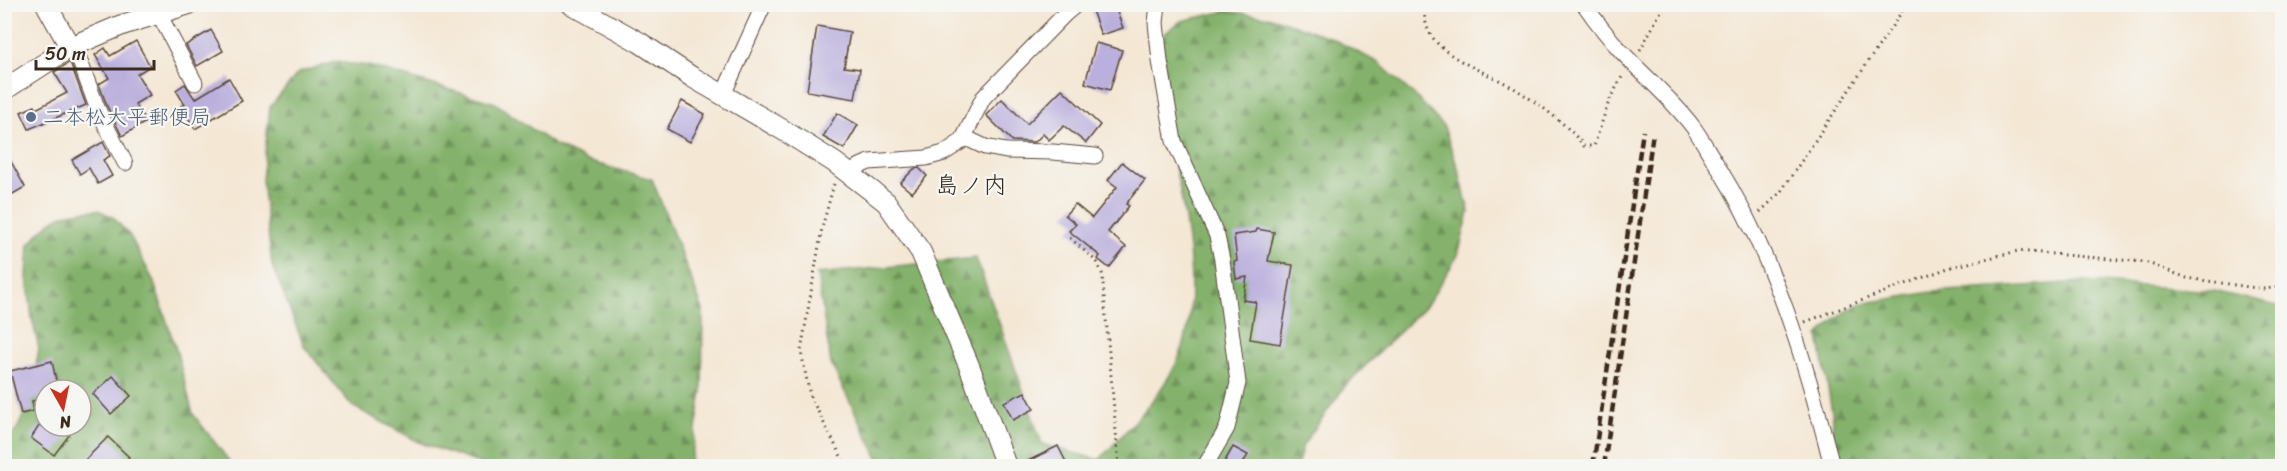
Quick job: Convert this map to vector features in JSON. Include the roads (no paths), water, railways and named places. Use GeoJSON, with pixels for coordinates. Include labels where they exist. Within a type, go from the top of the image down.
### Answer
{"type":"FeatureCollection","features":[{"type":"Feature","properties":{"kind":"street"},"geometry":{"type":"LineString","coordinates":[[46,4],[78,57],[98,110],[125,163]]}},
{"type":"Feature","properties":{"kind":"street"},"geometry":{"type":"LineString","coordinates":[[4,90],[70,47],[122,25],[189,4]]}},
{"type":"Feature","properties":{"kind":"street"},"geometry":{"type":"LineString","coordinates":[[571,4],[639,42],[723,95],[783,129],[846,171],[886,202],[921,252],[975,380],[1006,466]]}},
{"type":"Feature","properties":{"kind":"street"},"geometry":{"type":"LineString","coordinates":[[723,95],[764,4]]}},
{"type":"Feature","properties":{"kind":"street"},"geometry":{"type":"LineString","coordinates":[[846,171],[869,162],[926,158],[944,153],[962,141],[982,98],[1077,4]]}},
{"type":"Feature","properties":{"kind":"street"},"geometry":{"type":"LineString","coordinates":[[1158,4],[1156,22],[1160,61],[1174,141],[1217,236],[1238,383],[1227,428],[1205,466]]}},
{"type":"Feature","properties":{"kind":"street"},"geometry":{"type":"LineString","coordinates":[[1584,4],[1631,61],[1671,100],[1694,128],[1749,221],[1792,326],[1816,402],[1832,466]]}},
{"type":"Feature","properties":{"kind":"street"},"geometry":{"type":"LineString","coordinates":[[159,14],[195,83]]}},
{"type":"Feature","properties":{"kind":"street"},"geometry":{"type":"LineString","coordinates":[[964,137],[985,147],[1006,151],[1095,156]]}},
{"type":"Feature","properties":{"kind":"railway"},"geometry":{"type":"LineString","coordinates":[[1593,466],[1643,131]]}},
{"type":"Feature","properties":{"kind":"railway"},"geometry":{"type":"LineString","coordinates":[[1604,466],[1653,133]]}},
{"type":"Feature","properties":{"kind":"place","name":"二本松大平郵便局"},"geometry":{"type":"Point","coordinates":[31,117]}},
{"type":"Feature","properties":{"kind":"district","name":"島ノ内"},"geometry":{"type":"Point","coordinates":[971,185]}}]}
